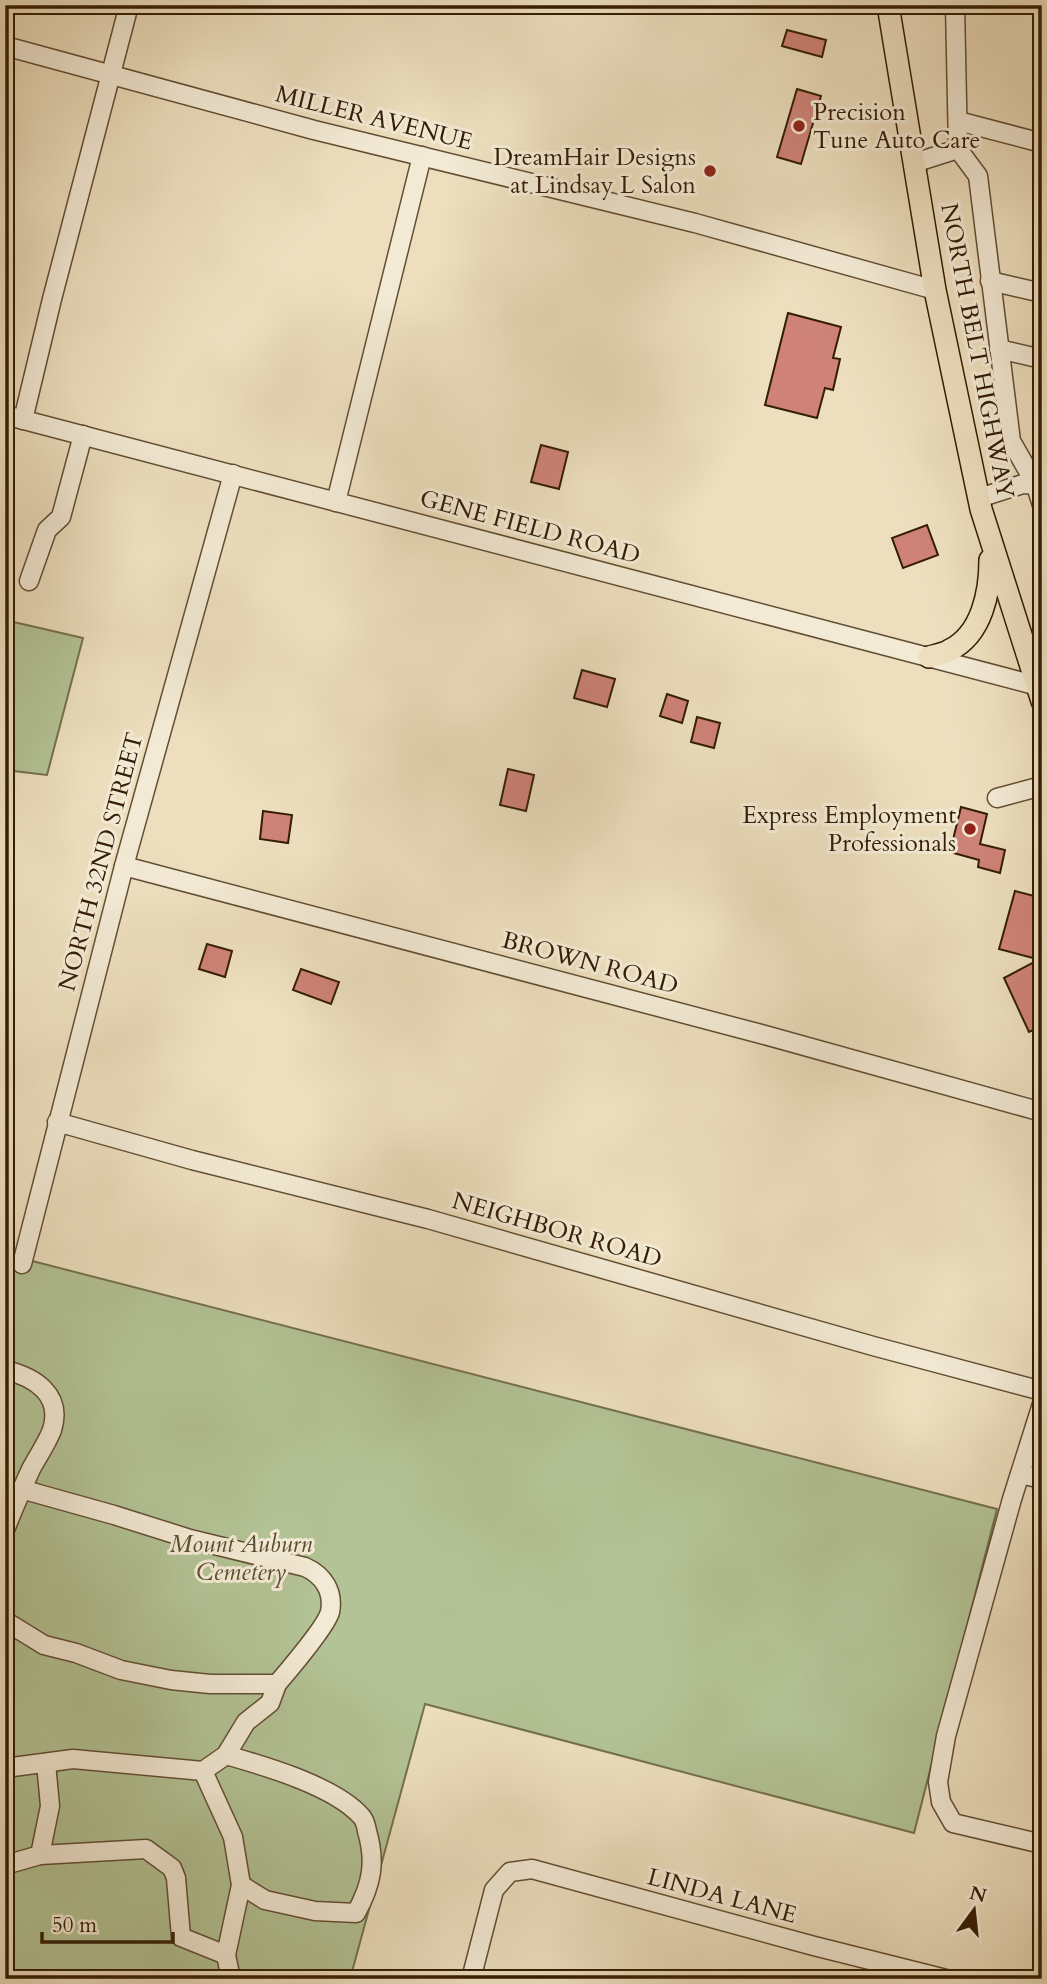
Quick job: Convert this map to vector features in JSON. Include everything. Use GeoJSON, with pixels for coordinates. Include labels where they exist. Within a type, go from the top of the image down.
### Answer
{"type":"FeatureCollection","features":[{"type":"Feature","properties":{"kind":"main road","name":"NORTH BELT HIGHWAY"},"geometry":{"type":"LineString","coordinates":[[888,5],[935,290],[979,498],[1040,691]]}},
{"type":"Feature","properties":{"kind":"main road"},"geometry":{"type":"LineString","coordinates":[[929,657],[951,650],[963,641],[976,625],[990,585],[990,537]]}},
{"type":"Feature","properties":{"kind":"street"},"geometry":{"type":"LineString","coordinates":[[23,419],[130,5]]}},
{"type":"Feature","properties":{"kind":"street"},"geometry":{"type":"LineString","coordinates":[[955,5],[958,149],[978,176],[1011,441],[1038,484],[1042,505]]}},
{"type":"Feature","properties":{"kind":"street","name":"MILLER AVENUE"},"geometry":{"type":"LineString","coordinates":[[5,46],[314,130],[695,223],[935,290]]}},
{"type":"Feature","properties":{"kind":"street"},"geometry":{"type":"LineString","coordinates":[[958,121],[1042,143]]}},
{"type":"Feature","properties":{"kind":"street"},"geometry":{"type":"LineString","coordinates":[[914,163],[958,149]]}},
{"type":"Feature","properties":{"kind":"street"},"geometry":{"type":"LineString","coordinates":[[336,502],[422,156]]}},
{"type":"Feature","properties":{"kind":"street"},"geometry":{"type":"LineString","coordinates":[[990,281],[1042,293]]}},
{"type":"Feature","properties":{"kind":"street"},"geometry":{"type":"LineString","coordinates":[[999,349],[1042,359]]}},
{"type":"Feature","properties":{"kind":"street","name":"GENE FIELD ROAD"},"geometry":{"type":"LineString","coordinates":[[5,415],[929,657],[1040,691]]}},
{"type":"Feature","properties":{"kind":"street"},"geometry":{"type":"LineString","coordinates":[[29,581],[47,530],[61,517],[83,435]]}},
{"type":"Feature","properties":{"kind":"street","name":"NORTH 32ND STREET"},"geometry":{"type":"LineString","coordinates":[[22,1264],[124,866],[233,474]]}},
{"type":"Feature","properties":{"kind":"street"},"geometry":{"type":"LineString","coordinates":[[979,498],[1023,484],[1038,484]]}},
{"type":"Feature","properties":{"kind":"street"},"geometry":{"type":"LineString","coordinates":[[998,798],[1042,786]]}},
{"type":"Feature","properties":{"kind":"street","name":"BROWN ROAD"},"geometry":{"type":"LineString","coordinates":[[124,866],[761,1034],[1042,1112]]}},
{"type":"Feature","properties":{"kind":"street","name":"NEIGHBOR ROAD"},"geometry":{"type":"LineString","coordinates":[[57,1122],[192,1160],[428,1219],[873,1346],[1042,1391]]}},
{"type":"Feature","properties":{"kind":"street"},"geometry":{"type":"LineString","coordinates":[[5,1370],[36,1381],[50,1396],[55,1417],[51,1432],[5,1530]]}},
{"type":"Feature","properties":{"kind":"street"},"geometry":{"type":"LineString","coordinates":[[1042,1404],[950,1722],[938,1782],[941,1802],[953,1823],[1042,1844]]}},
{"type":"Feature","properties":{"kind":"street"},"geometry":{"type":"LineString","coordinates":[[1020,1474],[1042,1479]]}},
{"type":"Feature","properties":{"kind":"street"},"geometry":{"type":"LineString","coordinates":[[5,1768],[73,1759],[203,1771],[226,1755],[246,1722],[270,1703],[276,1685],[302,1655],[330,1613],[328,1587],[318,1573],[305,1567],[190,1539],[22,1489]]}},
{"type":"Feature","properties":{"kind":"street"},"geometry":{"type":"LineString","coordinates":[[5,1621],[44,1645],[76,1653],[121,1670],[171,1680],[210,1684],[276,1685]]}},
{"type":"Feature","properties":{"kind":"street"},"geometry":{"type":"LineString","coordinates":[[226,1755],[286,1773],[348,1804],[364,1818],[373,1852],[369,1884],[356,1913],[316,1911],[265,1900],[241,1885]]}},
{"type":"Feature","properties":{"kind":"street"},"geometry":{"type":"LineString","coordinates":[[40,1854],[50,1806],[46,1763]]}},
{"type":"Feature","properties":{"kind":"street"},"geometry":{"type":"LineString","coordinates":[[203,1771],[233,1837],[241,1885],[226,1955],[231,1979]]}},
{"type":"Feature","properties":{"kind":"street"},"geometry":{"type":"LineString","coordinates":[[5,1865],[40,1854],[146,1849],[172,1868],[176,1878],[181,1937],[226,1955]]}},
{"type":"Feature","properties":{"kind":"street","name":"LINDA LANE"},"geometry":{"type":"LineString","coordinates":[[471,1979],[494,1890],[510,1872],[532,1868],[814,1946],[946,1979]]}},
{"type":"Feature","properties":{"kind":"green space"},"geometry":{"type":"Polygon","coordinates":[[[5,620],[83,638],[47,775],[5,770],[5,620]]]}},
{"type":"Feature","properties":{"kind":"green space","name":"Mount Auburn Cemetery"},"geometry":{"type":"Polygon","coordinates":[[[5,1254],[997,1509],[914,1833],[425,1704],[350,1979],[5,1979],[5,1254]]]}},
{"type":"Feature","properties":{"kind":"building"},"geometry":{"type":"Polygon","coordinates":[[[787,30],[826,40],[822,57],[782,46],[787,30]]]}},
{"type":"Feature","properties":{"kind":"building","name":"Precision Tune Auto Care"},"geometry":{"type":"Polygon","coordinates":[[[797,89],[821,96],[801,164],[777,157],[797,89]]]}},
{"type":"Feature","properties":{"kind":"building"},"geometry":{"type":"Polygon","coordinates":[[[788,313],[841,327],[833,358],[840,359],[833,390],[825,388],[817,418],[765,405],[788,313]]]}},
{"type":"Feature","properties":{"kind":"building"},"geometry":{"type":"Polygon","coordinates":[[[541,445],[568,452],[559,489],[531,482],[541,445]]]}},
{"type":"Feature","properties":{"kind":"building"},"geometry":{"type":"Polygon","coordinates":[[[927,525],[938,555],[903,568],[892,538],[927,525]]]}},
{"type":"Feature","properties":{"kind":"building"},"geometry":{"type":"Polygon","coordinates":[[[582,670],[615,679],[607,707],[574,698],[582,670]]]}},
{"type":"Feature","properties":{"kind":"building"},"geometry":{"type":"Polygon","coordinates":[[[667,694],[688,701],[682,723],[660,716],[667,694]]]}},
{"type":"Feature","properties":{"kind":"building"},"geometry":{"type":"Polygon","coordinates":[[[697,717],[720,723],[714,748],[691,742],[697,717]]]}},
{"type":"Feature","properties":{"kind":"building"},"geometry":{"type":"Polygon","coordinates":[[[508,769],[534,775],[526,811],[500,805],[508,769]]]}},
{"type":"Feature","properties":{"kind":"building","name":"Express Employment Professionals"},"geometry":{"type":"Polygon","coordinates":[[[961,807],[987,814],[980,844],[1005,850],[1000,873],[978,867],[979,860],[950,852],[961,807]]]}},
{"type":"Feature","properties":{"kind":"building"},"geometry":{"type":"Polygon","coordinates":[[[263,811],[292,815],[288,843],[260,839],[263,811]]]}},
{"type":"Feature","properties":{"kind":"building"},"geometry":{"type":"Polygon","coordinates":[[[1015,891],[1042,898],[1042,928],[1033,958],[999,949],[1015,891]]]}},
{"type":"Feature","properties":{"kind":"building"},"geometry":{"type":"Polygon","coordinates":[[[207,944],[232,951],[225,977],[199,969],[207,944]]]}},
{"type":"Feature","properties":{"kind":"building"},"geometry":{"type":"Polygon","coordinates":[[[1034,962],[1042,978],[1042,1026],[1029,1032],[1004,978],[1034,962]]]}},
{"type":"Feature","properties":{"kind":"building"},"geometry":{"type":"Polygon","coordinates":[[[301,969],[339,982],[331,1004],[293,990],[301,969]]]}},
{"type":"Feature","properties":{"kind":"place","name":"Precision Tune Auto Care"},"geometry":{"type":"Point","coordinates":[799,126]}},
{"type":"Feature","properties":{"kind":"place","name":"DreamHair Designs at Lindsay L Salon"},"geometry":{"type":"Point","coordinates":[710,171]}},
{"type":"Feature","properties":{"kind":"place","name":"Express Employment Professionals"},"geometry":{"type":"Point","coordinates":[970,829]}}]}
